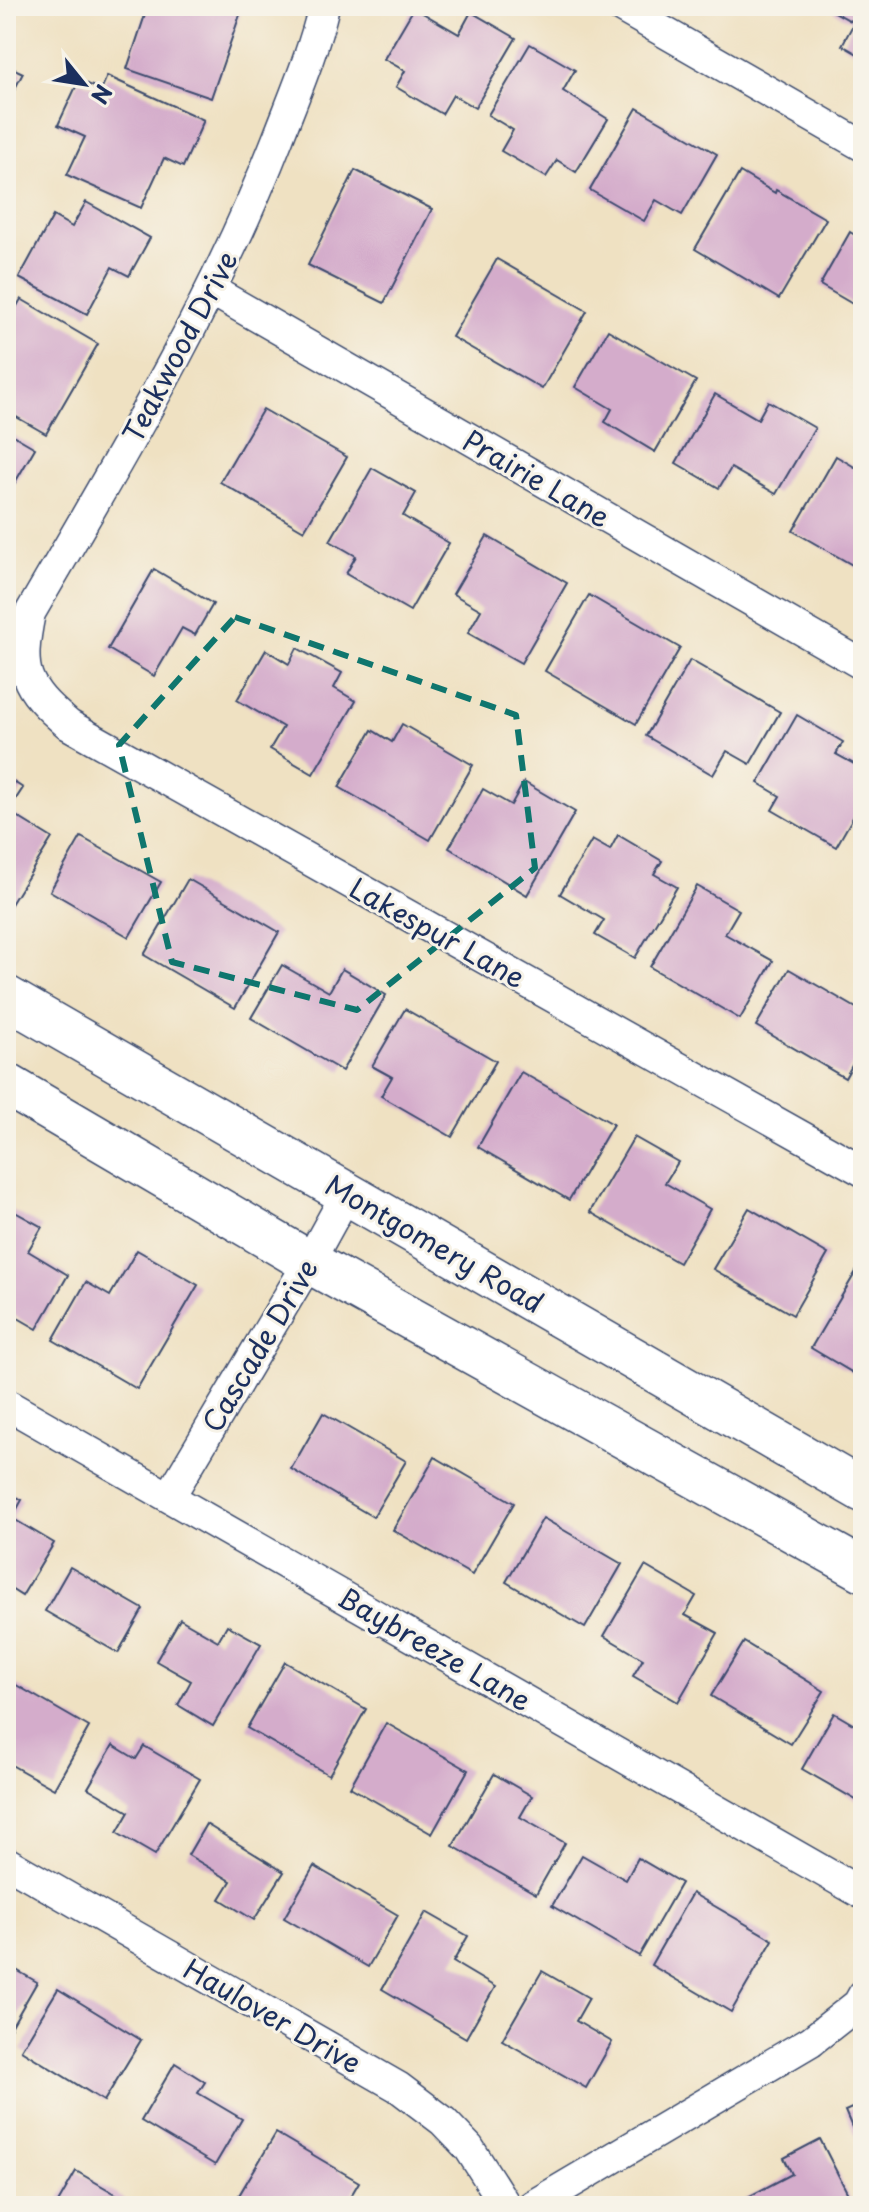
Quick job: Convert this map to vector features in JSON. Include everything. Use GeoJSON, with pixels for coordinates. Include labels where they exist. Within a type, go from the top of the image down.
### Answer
{"type":"FeatureCollection","features":[{"type":"Feature","properties":{"kind":"main road","name":"Montgomery Road"},"geometry":{"type":"LineString","coordinates":[[6,997],[863,1491]]}},
{"type":"Feature","properties":{"kind":"main road"},"geometry":{"type":"LineString","coordinates":[[6,1084],[309,1262],[863,1570]]}},
{"type":"Feature","properties":{"kind":"street","name":"Teakwood Drive"},"geometry":{"type":"LineString","coordinates":[[27,677],[23,649],[30,613],[156,395],[211,290],[262,181],[316,42],[324,6]]}},
{"type":"Feature","properties":{"kind":"street"},"geometry":{"type":"LineString","coordinates":[[619,6],[863,146]]}},
{"type":"Feature","properties":{"kind":"street","name":"Prairie Lane"},"geometry":{"type":"LineString","coordinates":[[211,290],[863,665]]}},
{"type":"Feature","properties":{"kind":"street","name":"Lakespur Lane"},"geometry":{"type":"LineString","coordinates":[[27,677],[42,702],[69,725],[863,1171]]}},
{"type":"Feature","properties":{"kind":"street","name":"Cascade Drive"},"geometry":{"type":"LineString","coordinates":[[170,1496],[347,1193]]}},
{"type":"Feature","properties":{"kind":"street","name":"Baybreeze Lane"},"geometry":{"type":"LineString","coordinates":[[6,1404],[863,1894]]}},
{"type":"Feature","properties":{"kind":"street","name":"Haulover Drive"},"geometry":{"type":"LineString","coordinates":[[6,1862],[398,2087],[443,2121],[469,2148],[506,2206]]}},
{"type":"Feature","properties":{"kind":"street"},"geometry":{"type":"LineString","coordinates":[[532,2206],[811,2041],[858,2004],[863,1995]]}},
{"type":"Feature","properties":{"kind":"highlighted area"},"geometry":{"type":"Polygon","coordinates":[[[235,617],[516,715],[535,868],[357,1010],[172,962],[119,745],[235,617]]]}},
{"type":"Feature","properties":{"kind":"building"},"geometry":{"type":"Polygon","coordinates":[[[6,6],[16,6],[10,23],[6,22],[6,6]]]}},
{"type":"Feature","properties":{"kind":"building"},"geometry":{"type":"Polygon","coordinates":[[[148,6],[243,6],[211,98],[127,69],[148,6]]]}},
{"type":"Feature","properties":{"kind":"building"},"geometry":{"type":"Polygon","coordinates":[[[824,6],[863,6],[863,57],[842,45],[854,23],[824,6]]]}},
{"type":"Feature","properties":{"kind":"building"},"geometry":{"type":"Polygon","coordinates":[[[414,8],[459,34],[471,12],[516,38],[475,108],[453,95],[442,114],[396,87],[405,71],[384,59],[414,8]]]}},
{"type":"Feature","properties":{"kind":"building"},"geometry":{"type":"Polygon","coordinates":[[[530,44],[575,70],[563,91],[608,119],[576,172],[557,160],[546,177],[501,151],[513,130],[488,115],[530,44]]]}},
{"type":"Feature","properties":{"kind":"building"},"geometry":{"type":"Polygon","coordinates":[[[6,65],[23,73],[6,106],[6,65]]]}},
{"type":"Feature","properties":{"kind":"building"},"geometry":{"type":"Polygon","coordinates":[[[107,76],[204,120],[183,167],[164,158],[141,208],[67,175],[85,137],[58,125],[79,80],[101,90],[107,76]]]}},
{"type":"Feature","properties":{"kind":"building"},"geometry":{"type":"Polygon","coordinates":[[[637,108],[717,154],[682,215],[656,200],[644,221],[590,190],[637,108]]]}},
{"type":"Feature","properties":{"kind":"building"},"geometry":{"type":"Polygon","coordinates":[[[355,170],[432,209],[384,303],[308,265],[355,170]]]}},
{"type":"Feature","properties":{"kind":"building"},"geometry":{"type":"Polygon","coordinates":[[[740,172],[826,219],[779,299],[695,249],[740,172]]]}},
{"type":"Feature","properties":{"kind":"building"},"geometry":{"type":"Polygon","coordinates":[[[86,202],[150,238],[129,276],[112,267],[87,314],[19,278],[53,216],[72,227],[86,202]]]}},
{"type":"Feature","properties":{"kind":"building"},"geometry":{"type":"Polygon","coordinates":[[[850,232],[863,240],[863,310],[820,285],[850,232]]]}},
{"type":"Feature","properties":{"kind":"building"},"geometry":{"type":"Polygon","coordinates":[[[497,259],[587,311],[542,389],[452,337],[497,259]]]}},
{"type":"Feature","properties":{"kind":"building"},"geometry":{"type":"Polygon","coordinates":[[[21,299],[98,344],[46,434],[6,411],[6,325],[21,299]]]}},
{"type":"Feature","properties":{"kind":"building"},"geometry":{"type":"Polygon","coordinates":[[[608,330],[696,381],[655,452],[605,422],[612,409],[575,387],[608,330]]]}},
{"type":"Feature","properties":{"kind":"building"},"geometry":{"type":"Polygon","coordinates":[[[715,394],[758,419],[768,401],[815,428],[776,494],[731,468],[719,488],[676,463],[715,394]]]}},
{"type":"Feature","properties":{"kind":"building"},"geometry":{"type":"Polygon","coordinates":[[[263,409],[347,457],[304,531],[220,482],[263,409]]]}},
{"type":"Feature","properties":{"kind":"building"},"geometry":{"type":"Polygon","coordinates":[[[6,431],[35,448],[6,498],[6,431]]]}},
{"type":"Feature","properties":{"kind":"building"},"geometry":{"type":"Polygon","coordinates":[[[836,456],[863,472],[863,571],[793,531],[836,456]]]}},
{"type":"Feature","properties":{"kind":"building"},"geometry":{"type":"Polygon","coordinates":[[[372,468],[416,493],[403,516],[449,543],[410,611],[346,574],[356,556],[330,541],[372,468]]]}},
{"type":"Feature","properties":{"kind":"building"},"geometry":{"type":"Polygon","coordinates":[[[487,536],[567,583],[521,663],[468,633],[481,610],[453,594],[487,536]]]}},
{"type":"Feature","properties":{"kind":"building"},"geometry":{"type":"Polygon","coordinates":[[[154,569],[213,604],[195,635],[182,628],[154,676],[108,649],[154,569]]]}},
{"type":"Feature","properties":{"kind":"building"},"geometry":{"type":"Polygon","coordinates":[[[589,595],[680,648],[636,724],[545,671],[589,595]]]}},
{"type":"Feature","properties":{"kind":"building"},"geometry":{"type":"Polygon","coordinates":[[[297,648],[342,673],[334,688],[356,701],[313,774],[270,749],[283,727],[237,700],[266,650],[289,664],[297,648]]]}},
{"type":"Feature","properties":{"kind":"building"},"geometry":{"type":"Polygon","coordinates":[[[690,660],[780,712],[750,764],[727,751],[713,775],[646,736],[690,660]]]}},
{"type":"Feature","properties":{"kind":"building"},"geometry":{"type":"Polygon","coordinates":[[[797,715],[843,742],[836,754],[863,769],[863,800],[836,847],[772,810],[780,796],[758,783],[797,715]]]}},
{"type":"Feature","properties":{"kind":"building"},"geometry":{"type":"Polygon","coordinates":[[[402,724],[473,765],[430,840],[339,787],[372,730],[392,742],[402,724]]]}},
{"type":"Feature","properties":{"kind":"building"},"geometry":{"type":"Polygon","coordinates":[[[6,777],[23,788],[8,811],[52,838],[8,909],[6,908],[6,777]]]}},
{"type":"Feature","properties":{"kind":"building"},"geometry":{"type":"Polygon","coordinates":[[[524,782],[575,812],[527,895],[449,848],[483,789],[511,805],[524,782]]]}},
{"type":"Feature","properties":{"kind":"building"},"geometry":{"type":"Polygon","coordinates":[[[618,835],[662,861],[654,874],[677,887],[635,958],[595,935],[604,920],[560,894],[592,840],[610,850],[618,835]]]}},
{"type":"Feature","properties":{"kind":"building"},"geometry":{"type":"Polygon","coordinates":[[[81,837],[161,882],[129,937],[50,891],[81,837]]]}},
{"type":"Feature","properties":{"kind":"building"},"geometry":{"type":"Polygon","coordinates":[[[188,879],[279,932],[235,1008],[144,955],[188,879]]]}},
{"type":"Feature","properties":{"kind":"building"},"geometry":{"type":"Polygon","coordinates":[[[697,886],[739,910],[725,934],[773,961],[740,1019],[650,967],[697,886]]]}},
{"type":"Feature","properties":{"kind":"building"},"geometry":{"type":"Polygon","coordinates":[[[282,965],[329,992],[342,969],[386,995],[342,1071],[251,1018],[282,965]]]}},
{"type":"Feature","properties":{"kind":"building"},"geometry":{"type":"Polygon","coordinates":[[[789,969],[863,1012],[863,1046],[845,1078],[756,1026],[789,969]]]}},
{"type":"Feature","properties":{"kind":"building"},"geometry":{"type":"Polygon","coordinates":[[[405,1009],[496,1061],[452,1137],[381,1096],[392,1077],[372,1066],[405,1009]]]}},
{"type":"Feature","properties":{"kind":"building"},"geometry":{"type":"Polygon","coordinates":[[[521,1072],[613,1124],[569,1200],[478,1147],[521,1072]]]}},
{"type":"Feature","properties":{"kind":"building"},"geometry":{"type":"Polygon","coordinates":[[[634,1137],[678,1162],[665,1183],[710,1209],[679,1263],[590,1212],[634,1137]]]}},
{"type":"Feature","properties":{"kind":"building"},"geometry":{"type":"Polygon","coordinates":[[[6,1207],[42,1227],[28,1251],[68,1275],[37,1329],[6,1311],[6,1207]]]}},
{"type":"Feature","properties":{"kind":"building"},"geometry":{"type":"Polygon","coordinates":[[[749,1208],[828,1254],[793,1315],[713,1269],[749,1208]]]}},
{"type":"Feature","properties":{"kind":"building"},"geometry":{"type":"Polygon","coordinates":[[[137,1250],[198,1285],[137,1389],[53,1340],[86,1282],[110,1296],[137,1250]]]}},
{"type":"Feature","properties":{"kind":"building"},"geometry":{"type":"Polygon","coordinates":[[[857,1270],[863,1274],[863,1360],[855,1374],[811,1348],[857,1270]]]}},
{"type":"Feature","properties":{"kind":"building"},"geometry":{"type":"Polygon","coordinates":[[[323,1413],[406,1461],[373,1517],[291,1469],[323,1413]]]}},
{"type":"Feature","properties":{"kind":"building"},"geometry":{"type":"Polygon","coordinates":[[[435,1457],[514,1503],[472,1575],[393,1530],[435,1457]]]}},
{"type":"Feature","properties":{"kind":"building"},"geometry":{"type":"Polygon","coordinates":[[[6,1491],[22,1500],[12,1518],[54,1543],[22,1596],[6,1586],[6,1491]]]}},
{"type":"Feature","properties":{"kind":"building"},"geometry":{"type":"Polygon","coordinates":[[[543,1518],[622,1564],[585,1628],[506,1582],[543,1518]]]}},
{"type":"Feature","properties":{"kind":"building"},"geometry":{"type":"Polygon","coordinates":[[[645,1566],[696,1596],[685,1615],[718,1633],[678,1702],[633,1676],[643,1659],[604,1636],[645,1566]]]}},
{"type":"Feature","properties":{"kind":"building"},"geometry":{"type":"Polygon","coordinates":[[[70,1567],[143,1609],[118,1653],[45,1611],[70,1567]]]}},
{"type":"Feature","properties":{"kind":"building"},"geometry":{"type":"Polygon","coordinates":[[[180,1619],[218,1641],[227,1625],[261,1644],[213,1726],[178,1705],[191,1681],[156,1661],[180,1619]]]}},
{"type":"Feature","properties":{"kind":"building"},"geometry":{"type":"Polygon","coordinates":[[[744,1642],[824,1691],[791,1744],[711,1696],[744,1642]]]}},
{"type":"Feature","properties":{"kind":"building"},"geometry":{"type":"Polygon","coordinates":[[[285,1662],[366,1709],[329,1775],[247,1728],[285,1662]]]}},
{"type":"Feature","properties":{"kind":"building"},"geometry":{"type":"Polygon","coordinates":[[[11,1682],[89,1727],[54,1789],[6,1762],[6,1691],[11,1682]]]}},
{"type":"Feature","properties":{"kind":"building"},"geometry":{"type":"Polygon","coordinates":[[[834,1713],[863,1730],[863,1804],[802,1769],[834,1713]]]}},
{"type":"Feature","properties":{"kind":"building"},"geometry":{"type":"Polygon","coordinates":[[[386,1723],[468,1770],[432,1834],[350,1787],[386,1723]]]}},
{"type":"Feature","properties":{"kind":"building"},"geometry":{"type":"Polygon","coordinates":[[[113,1745],[136,1759],[144,1746],[200,1779],[155,1855],[117,1833],[129,1812],[88,1788],[113,1745]]]}},
{"type":"Feature","properties":{"kind":"building"},"geometry":{"type":"Polygon","coordinates":[[[494,1774],[532,1796],[520,1817],[565,1843],[536,1894],[453,1846],[494,1774]]]}},
{"type":"Feature","properties":{"kind":"building"},"geometry":{"type":"Polygon","coordinates":[[[206,1824],[284,1872],[254,1920],[220,1899],[231,1881],[188,1855],[206,1824]]]}},
{"type":"Feature","properties":{"kind":"building"},"geometry":{"type":"Polygon","coordinates":[[[582,1855],[626,1880],[638,1858],[681,1883],[639,1956],[552,1906],[582,1855]]]}},
{"type":"Feature","properties":{"kind":"building"},"geometry":{"type":"Polygon","coordinates":[[[314,1866],[398,1915],[368,1967],[284,1918],[314,1866]]]}},
{"type":"Feature","properties":{"kind":"building"},"geometry":{"type":"Polygon","coordinates":[[[692,1893],[773,1940],[731,2012],[651,1965],[692,1893]]]}},
{"type":"Feature","properties":{"kind":"building"},"geometry":{"type":"Polygon","coordinates":[[[426,1912],[468,1936],[453,1962],[495,1987],[466,2038],[382,1989],[426,1912]]]}},
{"type":"Feature","properties":{"kind":"building"},"geometry":{"type":"Polygon","coordinates":[[[6,1964],[37,1982],[6,2036],[6,1964]]]}},
{"type":"Feature","properties":{"kind":"building"},"geometry":{"type":"Polygon","coordinates":[[[542,1971],[589,1998],[576,2021],[612,2042],[586,2088],[502,2040],[542,1971]]]}},
{"type":"Feature","properties":{"kind":"building"},"geometry":{"type":"Polygon","coordinates":[[[58,1989],[141,2040],[104,2101],[21,2050],[58,1989]]]}},
{"type":"Feature","properties":{"kind":"building"},"geometry":{"type":"Polygon","coordinates":[[[175,2063],[205,2082],[198,2093],[242,2119],[215,2165],[141,2121],[175,2063]]]}},
{"type":"Feature","properties":{"kind":"building"},"geometry":{"type":"Polygon","coordinates":[[[863,2103],[863,2153],[845,2111],[863,2103]]]}},
{"type":"Feature","properties":{"kind":"building"},"geometry":{"type":"Polygon","coordinates":[[[276,2133],[359,2182],[345,2206],[294,2206],[289,2203],[288,2206],[242,2206],[235,2202],[276,2133]]]}},
{"type":"Feature","properties":{"kind":"building"},"geometry":{"type":"Polygon","coordinates":[[[820,2139],[854,2206],[747,2206],[744,2199],[792,2174],[784,2158],[820,2139]]]}},
{"type":"Feature","properties":{"kind":"building"},"geometry":{"type":"Polygon","coordinates":[[[6,2147],[14,2151],[6,2165],[6,2147]]]}},
{"type":"Feature","properties":{"kind":"building"},"geometry":{"type":"Polygon","coordinates":[[[76,2171],[126,2200],[122,2206],[56,2206],[76,2171]]]}}]}
